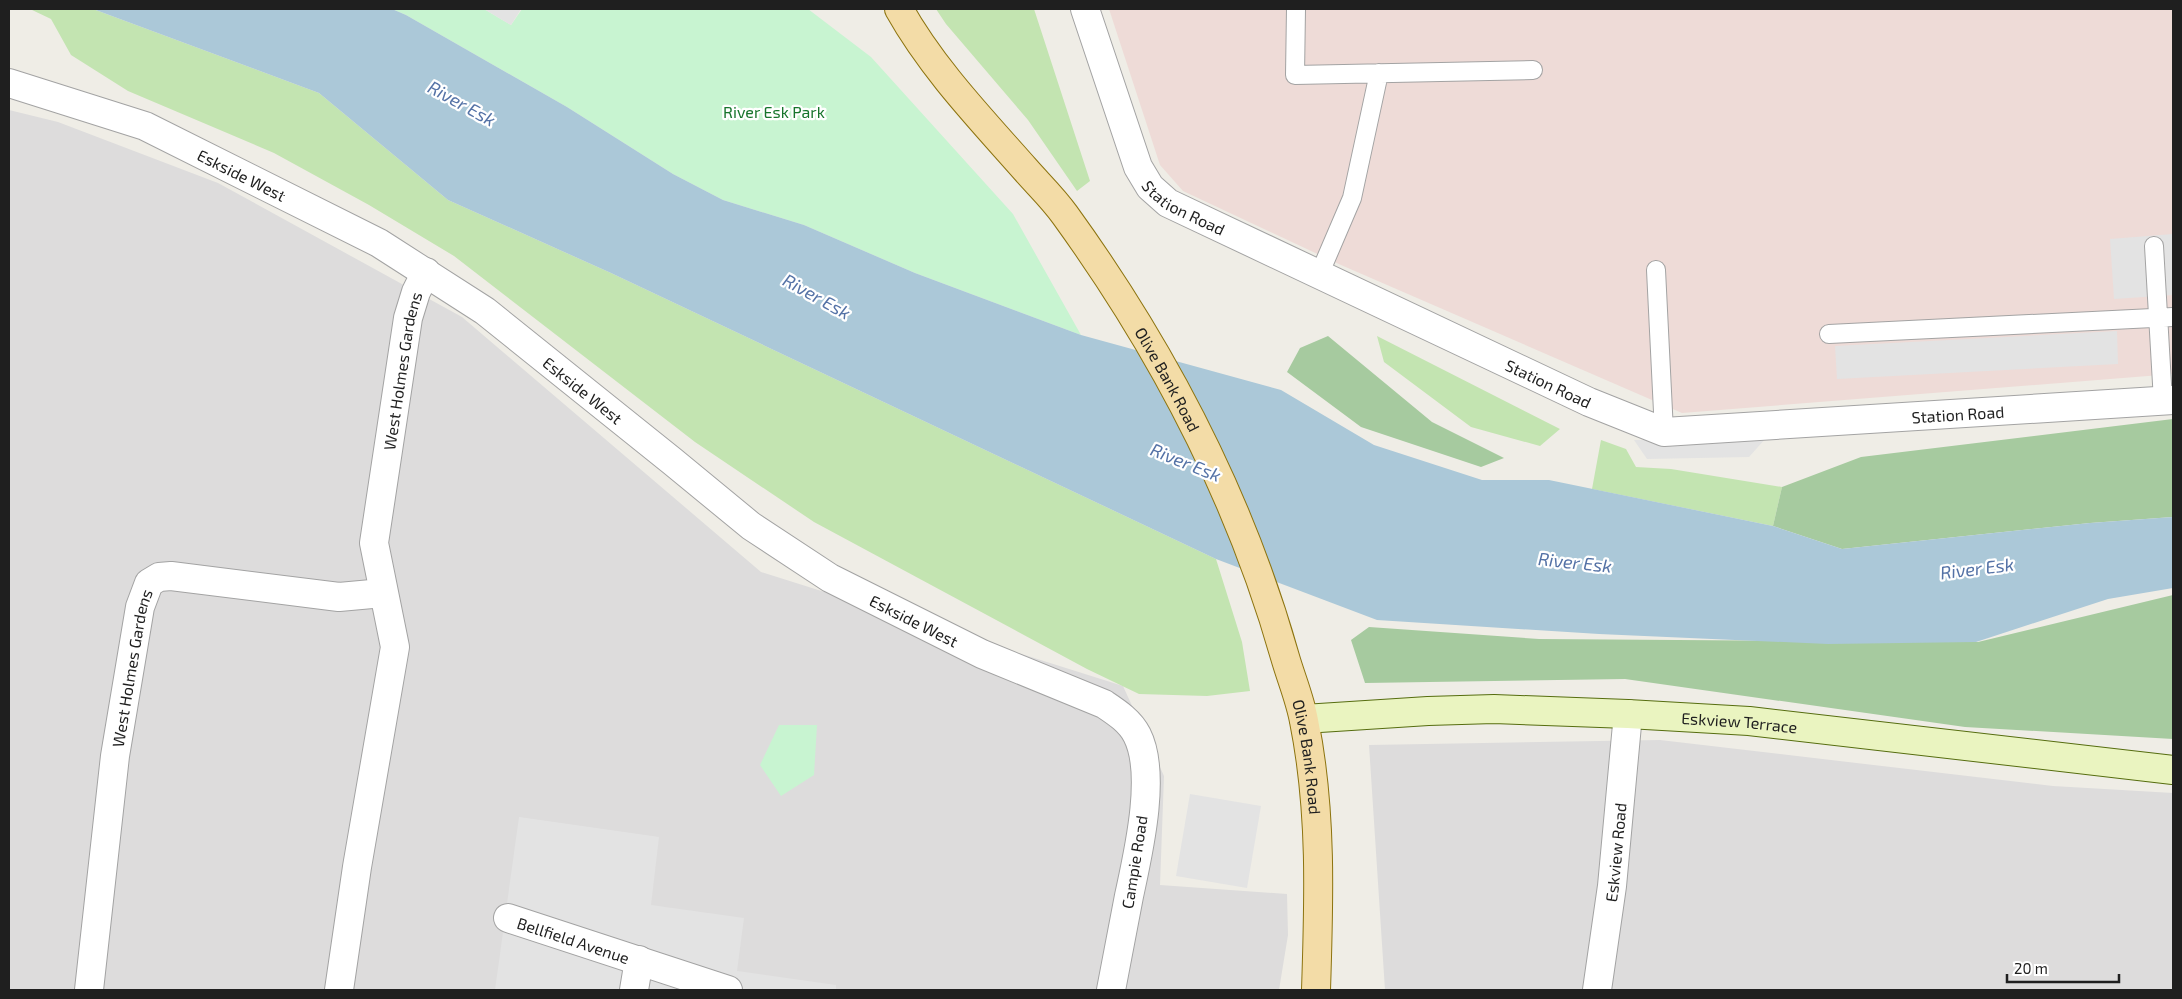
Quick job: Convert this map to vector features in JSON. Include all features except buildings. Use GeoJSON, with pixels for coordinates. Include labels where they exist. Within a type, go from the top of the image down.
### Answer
{"type":"FeatureCollection","features":[{"type":"Feature","properties":{"kind":"main road","name":"Olive Bank Road"},"geometry":{"type":"LineString","coordinates":[[899,9],[940,71],[1063,213],[1118,294],[1161,364],[1194,425],[1228,496],[1268,600],[1304,719],[1317,815],[1320,893],[1316,990]]}},
{"type":"Feature","properties":{"kind":"main road","name":"Eskview Terrace"},"geometry":{"type":"LineString","coordinates":[[1304,719],[1494,709],[1748,721],[2173,770]]}},
{"type":"Feature","properties":{"kind":"street","name":"Station Road"},"geometry":{"type":"LineString","coordinates":[[1085,9],[1138,167],[1150,187],[1168,203],[1589,402],[1664,432],[2168,400]]}},
{"type":"Feature","properties":{"kind":"street","name":"Eskside West"},"geometry":{"type":"LineString","coordinates":[[9,82],[32,92],[145,126],[371,239],[485,311],[751,526],[830,578],[982,654],[1104,704],[1121,716],[1136,734]]}},
{"type":"Feature","properties":{"kind":"street","name":"West Holmes Gardens"},"geometry":{"type":"LineString","coordinates":[[339,990],[357,866],[395,647],[374,544],[408,318],[416,292],[426,272]]}},
{"type":"Feature","properties":{"kind":"street","name":"West Holmes Gardens"},"geometry":{"type":"LineString","coordinates":[[89,990],[114,756],[140,608],[148,583],[159,577],[172,576],[339,597],[383,593]]}},
{"type":"Feature","properties":{"kind":"street","name":"Eskview Road"},"geometry":{"type":"LineString","coordinates":[[1597,990],[1612,886],[1628,714]]}},
{"type":"Feature","properties":{"kind":"street","name":"Campie Road"},"geometry":{"type":"LineString","coordinates":[[1111,990],[1142,826],[1146,771],[1143,752],[1136,734]]}},
{"type":"Feature","properties":{"kind":"street","name":"Bellfield Avenue"},"geometry":{"type":"LineString","coordinates":[[508,918],[728,990]]}},
{"type":"Feature","properties":{"kind":"street","name":"Bellfield Avenue"},"geometry":{"type":"LineString","coordinates":[[634,990],[639,960]]}},
{"type":"Feature","properties":{"kind":"lane"},"geometry":{"type":"LineString","coordinates":[[1296,9],[1295,75],[1533,70]]}},
{"type":"Feature","properties":{"kind":"lane"},"geometry":{"type":"LineString","coordinates":[[1319,275],[1352,198],[1380,73]]}},
{"type":"Feature","properties":{"kind":"lane"},"geometry":{"type":"LineString","coordinates":[[2154,246],[2166,317],[2168,400]]}},
{"type":"Feature","properties":{"kind":"lane"},"geometry":{"type":"LineString","coordinates":[[1656,270],[1664,432]]}},
{"type":"Feature","properties":{"kind":"lane"},"geometry":{"type":"LineString","coordinates":[[1828,334],[2166,317]]}},
{"type":"Feature","properties":{"kind":"shaded area"},"geometry":{"type":"Polygon","coordinates":[[[484,9],[521,9],[511,25],[484,9]]]}},
{"type":"Feature","properties":{"kind":"shaded area"},"geometry":{"type":"Polygon","coordinates":[[[1109,9],[2173,9],[2173,374],[1682,413],[1341,265],[1183,191],[1160,165],[1109,9]]]}},
{"type":"Feature","properties":{"kind":"shaded area"},"geometry":{"type":"Polygon","coordinates":[[[9,110],[58,122],[218,183],[462,317],[761,572],[1123,686],[1164,776],[1160,885],[1287,894],[1288,935],[1279,990],[9,990],[9,110]]]}},
{"type":"Feature","properties":{"kind":"shaded area"},"geometry":{"type":"Polygon","coordinates":[[[2173,234],[2173,295],[2114,299],[2110,239],[2173,234]]]}},
{"type":"Feature","properties":{"kind":"shaded area"},"geometry":{"type":"Polygon","coordinates":[[[2117,331],[2118,364],[1837,379],[1835,346],[2117,331]]]}},
{"type":"Feature","properties":{"kind":"shaded area"},"geometry":{"type":"Polygon","coordinates":[[[1766,438],[1749,457],[1647,459],[1634,440],[1766,438]]]}},
{"type":"Feature","properties":{"kind":"shaded area"},"geometry":{"type":"Polygon","coordinates":[[[1660,740],[2053,786],[2173,793],[2173,990],[1385,990],[1369,745],[1660,740]]]}},
{"type":"Feature","properties":{"kind":"shaded area"},"geometry":{"type":"Polygon","coordinates":[[[1190,794],[1261,806],[1247,888],[1176,876],[1190,794]]]}},
{"type":"Feature","properties":{"kind":"shaded area"},"geometry":{"type":"Polygon","coordinates":[[[519,817],[659,837],[651,905],[744,918],[737,971],[836,985],[836,990],[495,990],[519,817]]]}},
{"type":"Feature","properties":{"kind":"green space"},"geometry":{"type":"Polygon","coordinates":[[[30,9],[93,9],[319,93],[448,200],[611,273],[1216,559],[1242,642],[1250,691],[1207,696],[1139,694],[1087,669],[814,522],[695,442],[454,256],[369,205],[274,153],[128,91],[71,55],[51,19],[30,9]]]}},
{"type":"Feature","properties":{"kind":"green space","name":"River Esk Park"},"geometry":{"type":"Polygon","coordinates":[[[392,9],[484,9],[511,25],[522,9],[808,9],[871,57],[1013,214],[1081,335],[915,273],[804,225],[723,200],[673,174],[567,107],[406,15],[392,9]]]}},
{"type":"Feature","properties":{"kind":"green space"},"geometry":{"type":"Polygon","coordinates":[[[936,9],[1034,9],[1090,181],[1077,191],[1028,120],[946,24],[936,9]]]}},
{"type":"Feature","properties":{"kind":"green space"},"geometry":{"type":"Polygon","coordinates":[[[1328,336],[1432,422],[1504,458],[1481,467],[1361,427],[1287,372],[1300,348],[1328,336]]]}},
{"type":"Feature","properties":{"kind":"green space"},"geometry":{"type":"Polygon","coordinates":[[[1377,336],[1560,429],[1540,446],[1471,427],[1384,362],[1377,336]]]}},
{"type":"Feature","properties":{"kind":"green space"},"geometry":{"type":"Polygon","coordinates":[[[2173,419],[2173,517],[2090,523],[1842,549],[1773,526],[1782,487],[1861,457],[2173,419]]]}},
{"type":"Feature","properties":{"kind":"green space"},"geometry":{"type":"Polygon","coordinates":[[[1601,440],[1626,449],[1636,467],[1671,469],[1782,487],[1773,526],[1592,489],[1601,440]]]}},
{"type":"Feature","properties":{"kind":"green space"},"geometry":{"type":"Polygon","coordinates":[[[2173,595],[2173,739],[1965,727],[1625,679],[1365,683],[1351,640],[1369,627],[1539,639],[1978,642],[2173,595]]]}},
{"type":"Feature","properties":{"kind":"green space"},"geometry":{"type":"Polygon","coordinates":[[[779,725],[817,725],[814,775],[781,796],[760,765],[779,725]]]}},
{"type":"Feature","properties":{"kind":"water","name":"River Esk"},"geometry":{"type":"Polygon","coordinates":[[[93,9],[392,9],[406,15],[567,107],[673,174],[723,200],[804,225],[915,273],[1081,335],[1281,390],[1374,445],[1482,480],[1549,480],[1773,526],[1842,549],[2090,523],[2173,517],[2173,588],[2108,599],[1976,642],[1828,644],[1599,634],[1377,620],[1216,559],[611,273],[448,200],[319,93],[93,9]]]}}]}
